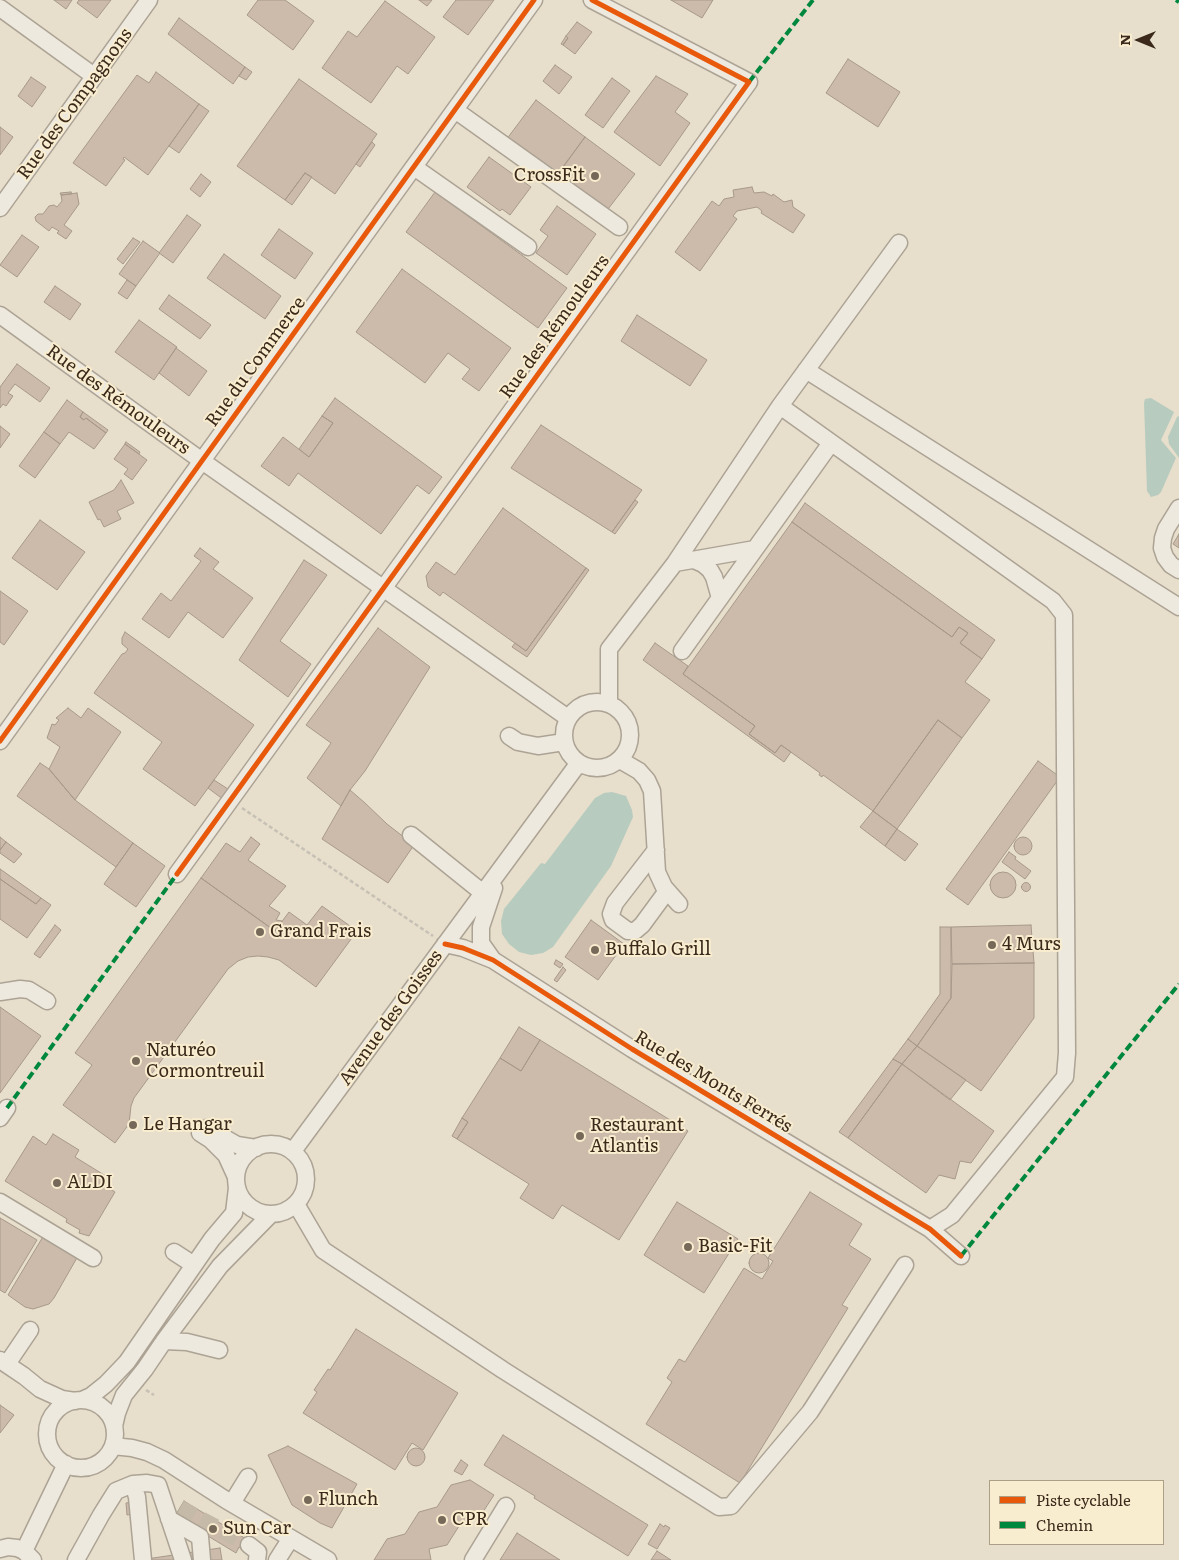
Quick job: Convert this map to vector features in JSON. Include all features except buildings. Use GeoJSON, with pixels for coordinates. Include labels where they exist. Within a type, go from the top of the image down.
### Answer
{"type":"FeatureCollection","features":[{"type":"Feature","properties":{"kind":"street","name":"Rue des Compagnons"},"geometry":{"type":"LineString","coordinates":[[0,208],[149,0]]}},
{"type":"Feature","properties":{"kind":"street","name":"Rue du Commerce"},"geometry":{"type":"LineString","coordinates":[[0,741],[534,0]]}},
{"type":"Feature","properties":{"kind":"street","name":"Rue des Rémouleurs"},"geometry":{"type":"LineString","coordinates":[[383,589],[749,82],[592,0]]}},
{"type":"Feature","properties":{"kind":"street"},"geometry":{"type":"LineString","coordinates":[[0,8],[94,76]]}},
{"type":"Feature","properties":{"kind":"street"},"geometry":{"type":"LineString","coordinates":[[455,110],[619,227]]}},
{"type":"Feature","properties":{"kind":"street"},"geometry":{"type":"LineString","coordinates":[[414,166],[528,247]]}},
{"type":"Feature","properties":{"kind":"street"},"geometry":{"type":"LineString","coordinates":[[609,704],[609,649],[674,564],[780,406],[899,243]]}},
{"type":"Feature","properties":{"kind":"street","name":"Rue des Rémouleurs"},"geometry":{"type":"LineString","coordinates":[[0,315],[202,461],[568,718]]}},
{"type":"Feature","properties":{"kind":"street"},"geometry":{"type":"LineString","coordinates":[[806,370],[1179,607]]}},
{"type":"Feature","properties":{"kind":"street"},"geometry":{"type":"LineString","coordinates":[[780,406],[1053,600],[1064,615],[1067,1053],[1065,1077],[952,1215],[930,1229]]}},
{"type":"Feature","properties":{"kind":"street"},"geometry":{"type":"LineString","coordinates":[[682,651],[831,443]]}},
{"type":"Feature","properties":{"kind":"street"},"geometry":{"type":"LineString","coordinates":[[1179,508],[1166,529],[1162,548],[1165,557],[1171,565],[1179,570]]}},
{"type":"Feature","properties":{"kind":"street"},"geometry":{"type":"LineString","coordinates":[[674,564],[755,549]]}},
{"type":"Feature","properties":{"kind":"street"},"geometry":{"type":"LineString","coordinates":[[694,560],[710,570],[720,598]]}},
{"type":"Feature","properties":{"kind":"street"},"geometry":{"type":"LineString","coordinates":[[177,874],[383,589]]}},
{"type":"Feature","properties":{"kind":"street"},"geometry":{"type":"LineString","coordinates":[[590,702],[609,704],[626,718],[630,729],[630,740],[627,750],[620,760],[611,766],[600,769],[578,764],[564,746],[564,726],[568,718],[581,705],[590,702]]}},
{"type":"Feature","properties":{"kind":"street"},"geometry":{"type":"LineString","coordinates":[[509,736],[518,742],[538,746],[564,742]]}},
{"type":"Feature","properties":{"kind":"street"},"geometry":{"type":"LineString","coordinates":[[620,760],[639,771],[647,780],[652,791],[657,872],[664,887],[679,904]]}},
{"type":"Feature","properties":{"kind":"street","name":"Avenue des Goisses"},"geometry":{"type":"LineString","coordinates":[[292,1152],[578,764]]}},
{"type":"Feature","properties":{"kind":"street"},"geometry":{"type":"LineString","coordinates":[[411,836],[483,893]]}},
{"type":"Feature","properties":{"kind":"street"},"geometry":{"type":"LineString","coordinates":[[656,850],[615,902],[611,914],[614,920],[628,931],[636,931],[667,891]]}},
{"type":"Feature","properties":{"kind":"street","name":"Rue des Monts Ferrés"},"geometry":{"type":"LineString","coordinates":[[493,960],[482,944],[481,927],[501,869]]}},
{"type":"Feature","properties":{"kind":"street","name":"Rue des Monts Ferrés"},"geometry":{"type":"LineString","coordinates":[[445,944],[463,948],[493,960],[632,1049],[930,1229],[961,1256]]}},
{"type":"Feature","properties":{"kind":"street"},"geometry":{"type":"LineString","coordinates":[[0,992],[20,988],[29,990],[47,1002]]}},
{"type":"Feature","properties":{"kind":"street"},"geometry":{"type":"LineString","coordinates":[[256,1148],[237,1145],[203,1130],[226,1156],[237,1182],[242,1198],[250,1207],[260,1212],[271,1214],[280,1213],[296,1204],[306,1183],[305,1171],[300,1160],[284,1146],[275,1144],[265,1145],[248,1153],[238,1168],[237,1182],[234,1213],[212,1239],[127,1362],[106,1384],[91,1396],[65,1404],[57,1410],[51,1419],[48,1429],[50,1445],[58,1458],[66,1464],[85,1468],[94,1466],[109,1454],[115,1436],[114,1426],[117,1413],[124,1395],[220,1266],[271,1214]]}},
{"type":"Feature","properties":{"kind":"street"},"geometry":{"type":"LineString","coordinates":[[0,1202],[93,1258]]}},
{"type":"Feature","properties":{"kind":"street"},"geometry":{"type":"LineString","coordinates":[[296,1204],[323,1250],[511,1375],[719,1507],[731,1506],[810,1412],[905,1265]]}},
{"type":"Feature","properties":{"kind":"street"},"geometry":{"type":"LineString","coordinates":[[174,1252],[194,1265]]}},
{"type":"Feature","properties":{"kind":"street"},"geometry":{"type":"LineString","coordinates":[[30,1330],[3,1362],[40,1389],[62,1399],[91,1401],[99,1405],[106,1410],[114,1426]]}},
{"type":"Feature","properties":{"kind":"street"},"geometry":{"type":"LineString","coordinates":[[164,1341],[187,1342],[219,1350]]}},
{"type":"Feature","properties":{"kind":"street"},"geometry":{"type":"LineString","coordinates":[[40,1389],[51,1419]]}},
{"type":"Feature","properties":{"kind":"street"},"geometry":{"type":"LineString","coordinates":[[113,1446],[132,1448],[164,1460],[291,1538],[330,1555]]}},
{"type":"Feature","properties":{"kind":"street"},"geometry":{"type":"LineString","coordinates":[[0,1549],[8,1547],[17,1548],[28,1556],[66,1464]]}},
{"type":"Feature","properties":{"kind":"street"},"geometry":{"type":"LineString","coordinates":[[229,1501],[245,1476]]}},
{"type":"Feature","properties":{"kind":"street"},"geometry":{"type":"LineString","coordinates":[[76,1560],[116,1491],[133,1484],[146,1483],[158,1485],[183,1560]]}},
{"type":"Feature","properties":{"kind":"street"},"geometry":{"type":"LineString","coordinates":[[133,1484],[137,1497],[143,1560]]}},
{"type":"Feature","properties":{"kind":"street"},"geometry":{"type":"LineString","coordinates":[[473,1560],[506,1506]]}},
{"type":"Feature","properties":{"kind":"street"},"geometry":{"type":"LineString","coordinates":[[169,1519],[200,1537],[202,1560]]}},
{"type":"Feature","properties":{"kind":"street"},"geometry":{"type":"LineString","coordinates":[[277,1560],[291,1538]]}},
{"type":"Feature","properties":{"kind":"street"},"geometry":{"type":"LineString","coordinates":[[249,1545],[258,1552],[257,1560]]}},
{"type":"Feature","properties":{"kind":"path"},"geometry":{"type":"LineString","coordinates":[[230,801],[445,944]]}},
{"type":"Feature","properties":{"kind":"shaded area"},"geometry":{"type":"Polygon","coordinates":[[[1151,398],[1174,412],[1161,440],[1176,458],[1161,492],[1151,497],[1147,491],[1144,403],[1145,399],[1151,398]]]}},
{"type":"Feature","properties":{"kind":"shaded area"},"geometry":{"type":"Polygon","coordinates":[[[1179,416],[1179,458],[1169,444],[1168,437],[1179,416]]]}},
{"type":"Feature","properties":{"kind":"shaded area"},"geometry":{"type":"Polygon","coordinates":[[[612,792],[626,796],[633,817],[611,866],[553,947],[543,953],[531,955],[519,952],[509,944],[502,934],[501,921],[504,909],[541,863],[545,864],[595,798],[604,793],[612,792]]]}},
{"type":"Feature","properties":{"kind":"tunnel"},"geometry":{"type":"LineString","coordinates":[[180,1508],[249,1545]]}},
{"type":"Feature","properties":{"kind":"marked path"},"geometry":{"type":"LineString","coordinates":[[749,82],[813,0]]}},
{"type":"Feature","properties":{"kind":"marked path"},"geometry":{"type":"LineString","coordinates":[[7,1108],[177,874]]}},
{"type":"Feature","properties":{"kind":"marked path"},"geometry":{"type":"LineString","coordinates":[[961,1256],[1179,984]]}},
{"type":"Feature","properties":{"kind":"cycle path"},"geometry":{"type":"LineString","coordinates":[[0,741],[534,0]]}},
{"type":"Feature","properties":{"kind":"cycle path"},"geometry":{"type":"LineString","coordinates":[[177,874],[749,82],[592,0]]}},
{"type":"Feature","properties":{"kind":"cycle path"},"geometry":{"type":"LineString","coordinates":[[445,944],[463,948],[493,960],[632,1049],[930,1229],[961,1256]]}},
{"type":"Feature","properties":{"kind":"place","name":"CrossFit"},"geometry":{"type":"Point","coordinates":[595,176]}},
{"type":"Feature","properties":{"kind":"place","name":"Grand Frais"},"geometry":{"type":"Point","coordinates":[260,932]}},
{"type":"Feature","properties":{"kind":"place","name":"4 Murs"},"geometry":{"type":"Point","coordinates":[992,945]}},
{"type":"Feature","properties":{"kind":"place","name":"Buffalo Grill"},"geometry":{"type":"Point","coordinates":[595,950]}},
{"type":"Feature","properties":{"kind":"place","name":"Naturéo Cormontreuil"},"geometry":{"type":"Point","coordinates":[136,1061]}},
{"type":"Feature","properties":{"kind":"place","name":"Le Hangar"},"geometry":{"type":"Point","coordinates":[133,1125]}},
{"type":"Feature","properties":{"kind":"place","name":"Restaurant Atlantis"},"geometry":{"type":"Point","coordinates":[580,1136]}},
{"type":"Feature","properties":{"kind":"place","name":"ALDI"},"geometry":{"type":"Point","coordinates":[57,1183]}},
{"type":"Feature","properties":{"kind":"place","name":"Basic-Fit"},"geometry":{"type":"Point","coordinates":[688,1247]}},
{"type":"Feature","properties":{"kind":"place","name":"Flunch"},"geometry":{"type":"Point","coordinates":[308,1500]}},
{"type":"Feature","properties":{"kind":"place","name":"CPR"},"geometry":{"type":"Point","coordinates":[442,1520]}},
{"type":"Feature","properties":{"kind":"place","name":"Sun Car"},"geometry":{"type":"Point","coordinates":[213,1529]}}]}
